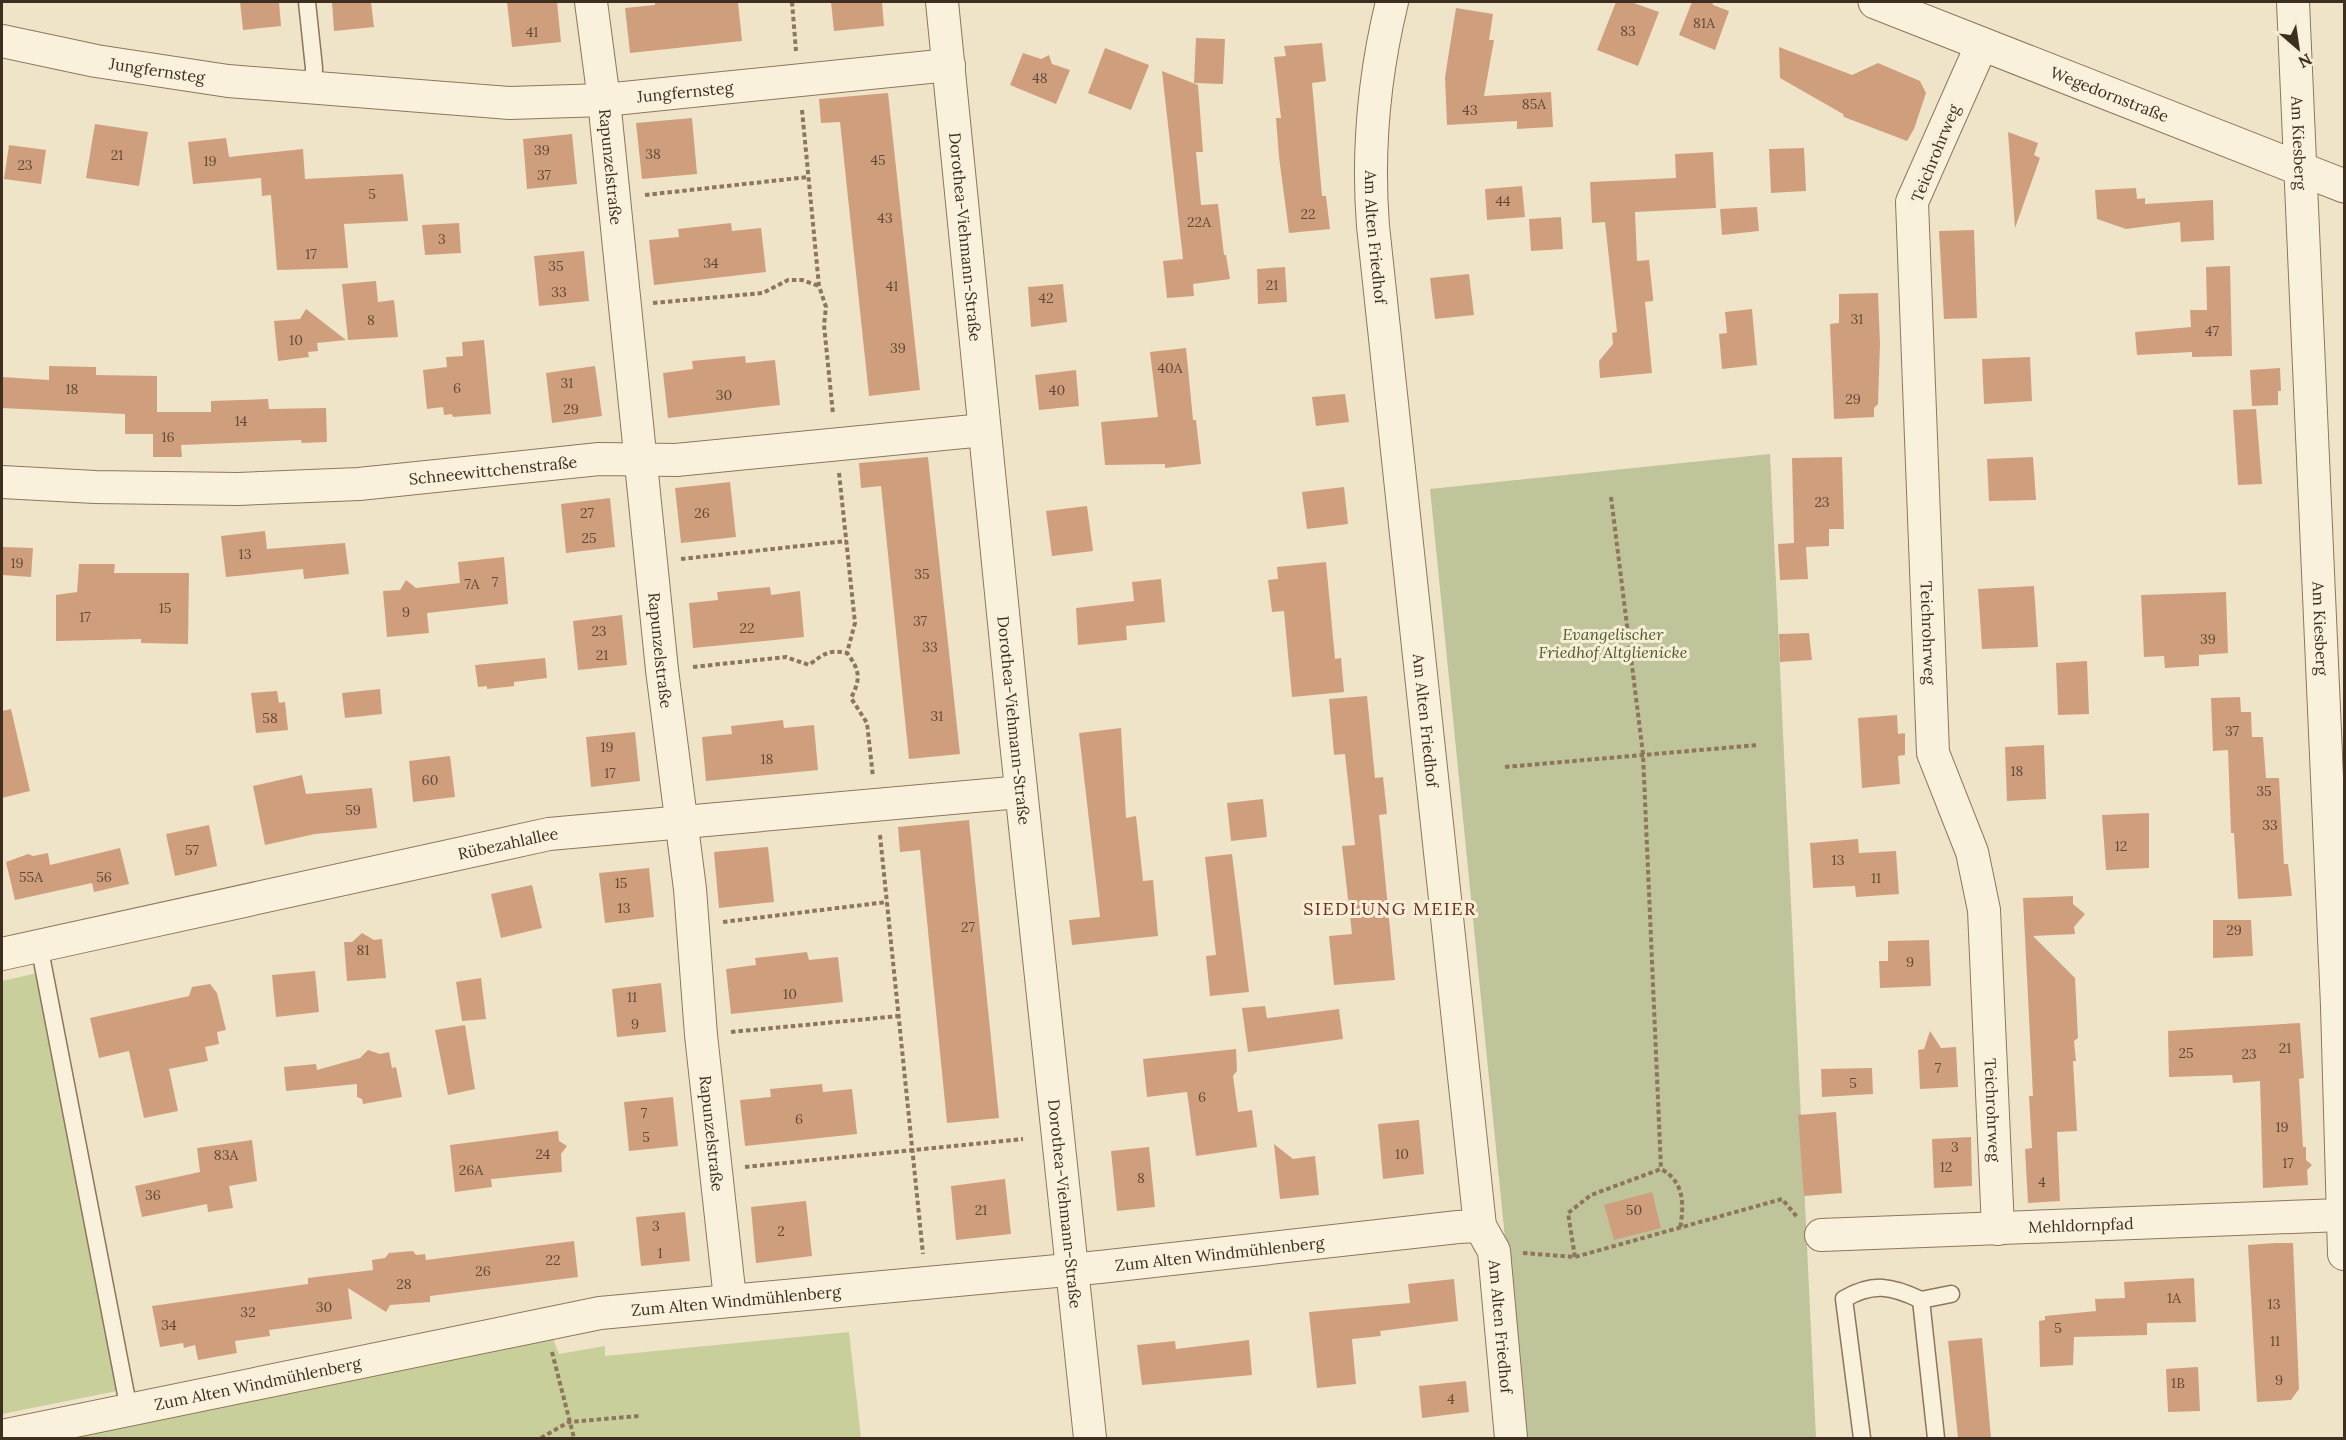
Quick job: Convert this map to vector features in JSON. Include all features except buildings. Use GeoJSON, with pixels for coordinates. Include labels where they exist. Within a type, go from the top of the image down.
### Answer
{"type":"FeatureCollection","features":[{"type":"Feature","properties":{"kind":"street","name":"Rapunzelstraße"},"geometry":{"type":"LineString","coordinates":[[591,2],[626,305],[662,670],[682,824],[714,1170],[730,1299]]}},
{"type":"Feature","properties":{"kind":"street","name":"Dorothea-Viehmann-Straße"},"geometry":{"type":"LineString","coordinates":[[942,2],[1021,792],[1074,1269],[1090,1438]]}},
{"type":"Feature","properties":{"kind":"street","name":"Am Alten Friedhof"},"geometry":{"type":"LineString","coordinates":[[1392,2],[1376,75],[1371,116],[1370,184],[1382,329],[1480,1226],[1494,1251],[1511,1438]]}},
{"type":"Feature","properties":{"kind":"street","name":"Wegedornstraße"},"geometry":{"type":"LineString","coordinates":[[1875,2],[2344,186]]}},
{"type":"Feature","properties":{"kind":"street","name":"Am Kiesberg"},"geometry":{"type":"LineString","coordinates":[[2294,2],[2337,1006],[2341,1215],[2344,1254]]}},
{"type":"Feature","properties":{"kind":"street","name":"Jungfernsteg"},"geometry":{"type":"LineString","coordinates":[[2,41],[96,61],[217,80],[510,103],[604,100],[949,65]]}},
{"type":"Feature","properties":{"kind":"street","name":"Teichrohrweg"},"geometry":{"type":"LineString","coordinates":[[1982,44],[1912,202],[1933,753],[1972,852],[1984,910],[1998,1229]]}},
{"type":"Feature","properties":{"kind":"street","name":"Schneewittchenstraße"},"geometry":{"type":"LineString","coordinates":[[2,482],[95,487],[238,489],[358,484],[599,459],[676,460],[837,442],[984,430]]}},
{"type":"Feature","properties":{"kind":"street","name":"Rübezahlallee"},"geometry":{"type":"LineString","coordinates":[[2,954],[549,834],[682,824],[1021,792]]}},
{"type":"Feature","properties":{"kind":"street","name":"Mehldornpfad"},"geometry":{"type":"LineString","coordinates":[[1821,1235],[2341,1215]]}},
{"type":"Feature","properties":{"kind":"street","name":"Zum Alten Windmühlenberg"},"geometry":{"type":"LineString","coordinates":[[2,1436],[600,1313],[730,1299],[1074,1269],[1480,1226]]}},
{"type":"Feature","properties":{"kind":"lane"},"geometry":{"type":"LineString","coordinates":[[307,2],[314,68],[313,88]]}},
{"type":"Feature","properties":{"kind":"lane"},"geometry":{"type":"LineString","coordinates":[[39,945],[129,1410]]}},
{"type":"Feature","properties":{"kind":"lane"},"geometry":{"type":"LineString","coordinates":[[1862,1438],[1844,1299],[1860,1290],[1896,1288],[1921,1300],[1952,1294]]}},
{"type":"Feature","properties":{"kind":"lane"},"geometry":{"type":"LineString","coordinates":[[1921,1300],[1936,1438]]}},
{"type":"Feature","properties":{"kind":"path"},"geometry":{"type":"LineString","coordinates":[[792,2],[819,286],[826,307],[824,325],[855,623],[848,653]]}},
{"type":"Feature","properties":{"kind":"path"},"geometry":{"type":"LineString","coordinates":[[614,199],[808,177]]}},
{"type":"Feature","properties":{"kind":"path"},"geometry":{"type":"LineString","coordinates":[[626,305],[763,293],[788,280],[802,280],[819,286]]}},
{"type":"Feature","properties":{"kind":"path"},"geometry":{"type":"LineString","coordinates":[[1611,497],[1642,754],[1661,1168]]}},
{"type":"Feature","properties":{"kind":"path"},"geometry":{"type":"LineString","coordinates":[[651,562],[846,541]]}},
{"type":"Feature","properties":{"kind":"path"},"geometry":{"type":"LineString","coordinates":[[662,670],[786,657],[809,665],[824,653],[835,650],[848,653],[859,668],[858,685],[851,698],[867,723],[926,1282]]}},
{"type":"Feature","properties":{"kind":"path"},"geometry":{"type":"LineString","coordinates":[[1505,767],[1758,745]]}},
{"type":"Feature","properties":{"kind":"path"},"geometry":{"type":"LineString","coordinates":[[693,927],[887,902]]}},
{"type":"Feature","properties":{"kind":"path"},"geometry":{"type":"LineString","coordinates":[[701,1035],[899,1016]]}},
{"type":"Feature","properties":{"kind":"path"},"geometry":{"type":"LineString","coordinates":[[714,1170],[1023,1139]]}},
{"type":"Feature","properties":{"kind":"path"},"geometry":{"type":"LineString","coordinates":[[1575,1257],[1568,1213],[1591,1195],[1661,1168],[1672,1174],[1680,1187],[1684,1205],[1680,1229]]}},
{"type":"Feature","properties":{"kind":"path"},"geometry":{"type":"LineString","coordinates":[[1518,1252],[1575,1257],[1782,1199],[1807,1229],[1821,1235]]}},
{"type":"Feature","properties":{"kind":"path"},"geometry":{"type":"LineString","coordinates":[[545,1323],[574,1438]]}},
{"type":"Feature","properties":{"kind":"path"},"geometry":{"type":"LineString","coordinates":[[541,1438],[569,1422],[639,1416]]}},
{"type":"Feature","properties":{"kind":"green space","name":"Evangelischer Friedhof Altglienicke"},"geometry":{"type":"Polygon","coordinates":[[[1770,454],[1816,1438],[1525,1438],[1430,489],[1770,454]]]}},
{"type":"Feature","properties":{"kind":"green space"},"geometry":{"type":"Polygon","coordinates":[[[37,973],[117,1391],[2,1414],[2,981],[37,973]]]}},
{"type":"Feature","properties":{"kind":"green space"},"geometry":{"type":"Polygon","coordinates":[[[849,1332],[861,1438],[19,1438],[552,1336],[559,1354],[605,1346],[605,1356],[849,1332]]]}},
{"type":"Feature","properties":{"kind":"district","name":"SIEDLUNG MEIER"},"geometry":{"type":"Point","coordinates":[1390,909]}}]}
